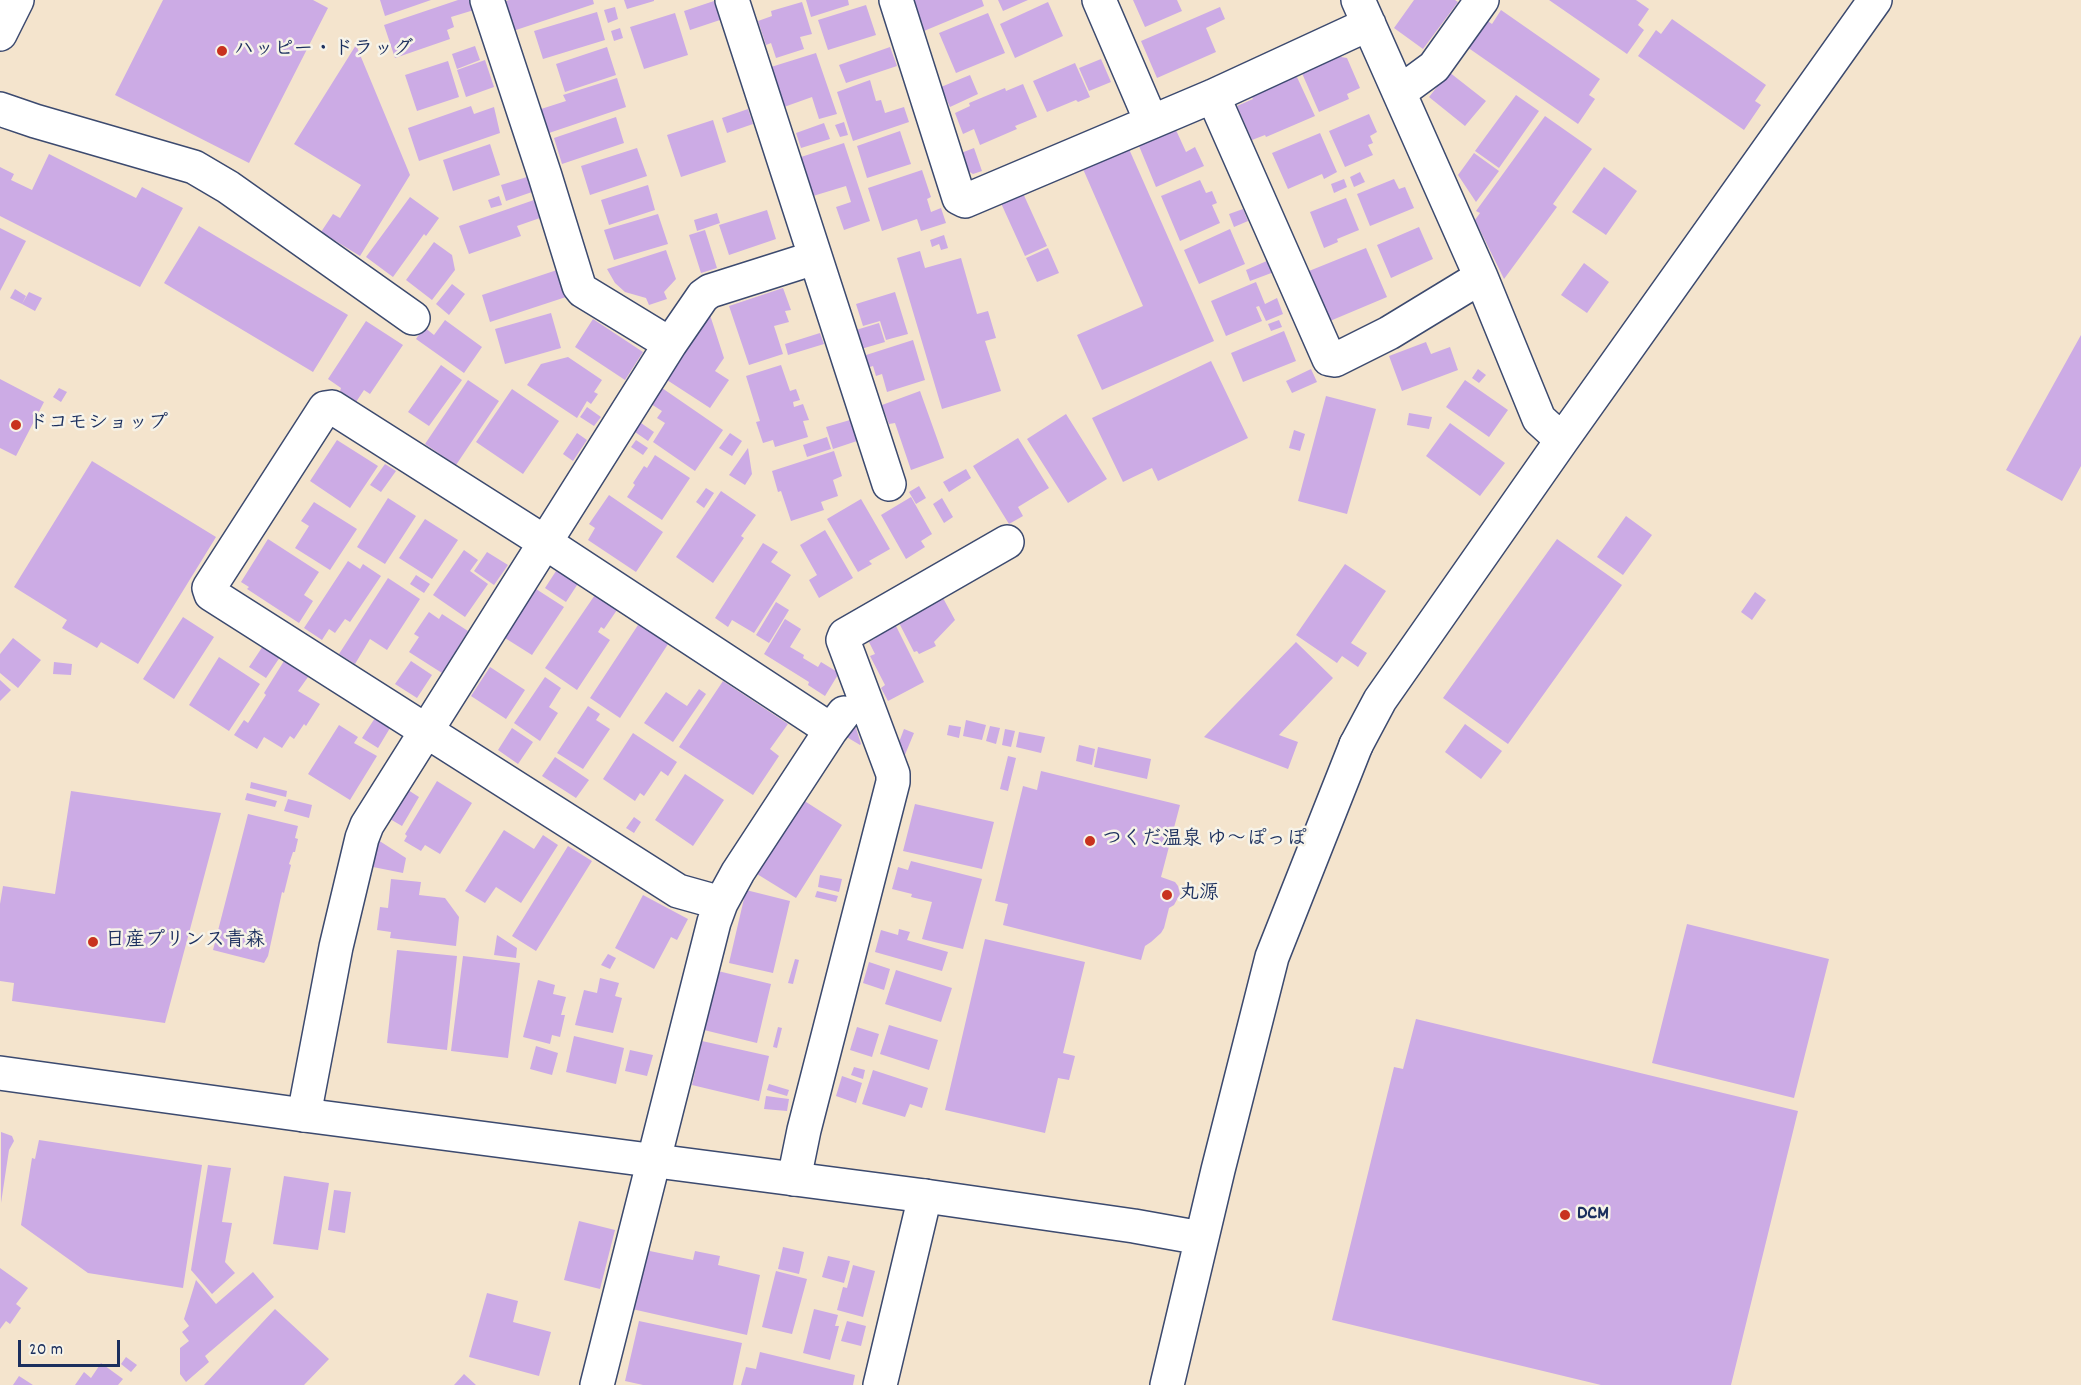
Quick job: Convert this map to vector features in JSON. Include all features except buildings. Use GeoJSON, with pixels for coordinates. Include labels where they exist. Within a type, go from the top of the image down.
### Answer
{"type":"FeatureCollection","features":[{"type":"Feature","properties":{"kind":"street"},"geometry":{"type":"LineString","coordinates":[[487,0],[579,286],[583,291],[670,344]]}},
{"type":"Feature","properties":{"kind":"street"},"geometry":{"type":"LineString","coordinates":[[732,0],[889,484]]}},
{"type":"Feature","properties":{"kind":"street"},"geometry":{"type":"LineString","coordinates":[[896,0],[959,198],[965,201],[1213,96],[1364,12],[1481,277],[1539,419],[1562,440]]}},
{"type":"Feature","properties":{"kind":"street"},"geometry":{"type":"LineString","coordinates":[[1099,0],[1151,122]]}},
{"type":"Feature","properties":{"kind":"street"},"geometry":{"type":"LineString","coordinates":[[1400,92],[1434,67],[1482,0]]}},
{"type":"Feature","properties":{"kind":"street"},"geometry":{"type":"LineString","coordinates":[[1167,1385],[1201,1238],[1272,957],[1356,745],[1380,700],[1875,0]]}},
{"type":"Feature","properties":{"kind":"street"},"geometry":{"type":"LineString","coordinates":[[1213,96],[1329,359],[1335,360],[1389,333],[1481,277]]}},
{"type":"Feature","properties":{"kind":"street"},"geometry":{"type":"LineString","coordinates":[[0,109],[194,167],[228,187],[413,318]]}},
{"type":"Feature","properties":{"kind":"street"},"geometry":{"type":"LineString","coordinates":[[304,1115],[336,947],[367,825],[670,344],[703,296],[710,291],[814,258]]}},
{"type":"Feature","properties":{"kind":"street"},"geometry":{"type":"LineString","coordinates":[[721,903],[678,891],[211,594],[209,588],[325,408],[332,407],[546,543],[831,730]]}},
{"type":"Feature","properties":{"kind":"street"},"geometry":{"type":"LineString","coordinates":[[794,1179],[804,1130],[893,782],[893,774],[843,640],[845,635],[1007,542]]}},
{"type":"Feature","properties":{"kind":"street"},"geometry":{"type":"LineString","coordinates":[[597,1385],[711,931],[721,903],[738,872],[831,730],[845,711],[864,695]]}},
{"type":"Feature","properties":{"kind":"street"},"geometry":{"type":"LineString","coordinates":[[0,1072],[304,1115],[925,1196],[1201,1238]]}},
{"type":"Feature","properties":{"kind":"street"},"geometry":{"type":"LineString","coordinates":[[879,1385],[925,1196]]}},
{"type":"Feature","properties":{"kind":"place","name":"ハッピー・ドラッグ"},"geometry":{"type":"Point","coordinates":[222,51]}},
{"type":"Feature","properties":{"kind":"place","name":"ドコモショップ"},"geometry":{"type":"Point","coordinates":[16,425]}},
{"type":"Feature","properties":{"kind":"place","name":"つくだ温泉 ゆ～ぽっぽ"},"geometry":{"type":"Point","coordinates":[1090,841]}},
{"type":"Feature","properties":{"kind":"place","name":"丸源"},"geometry":{"type":"Point","coordinates":[1167,895]}},
{"type":"Feature","properties":{"kind":"place","name":"日産プリンス青森"},"geometry":{"type":"Point","coordinates":[93,942]}},
{"type":"Feature","properties":{"kind":"place","name":"DCM"},"geometry":{"type":"Point","coordinates":[1565,1215]}}]}
